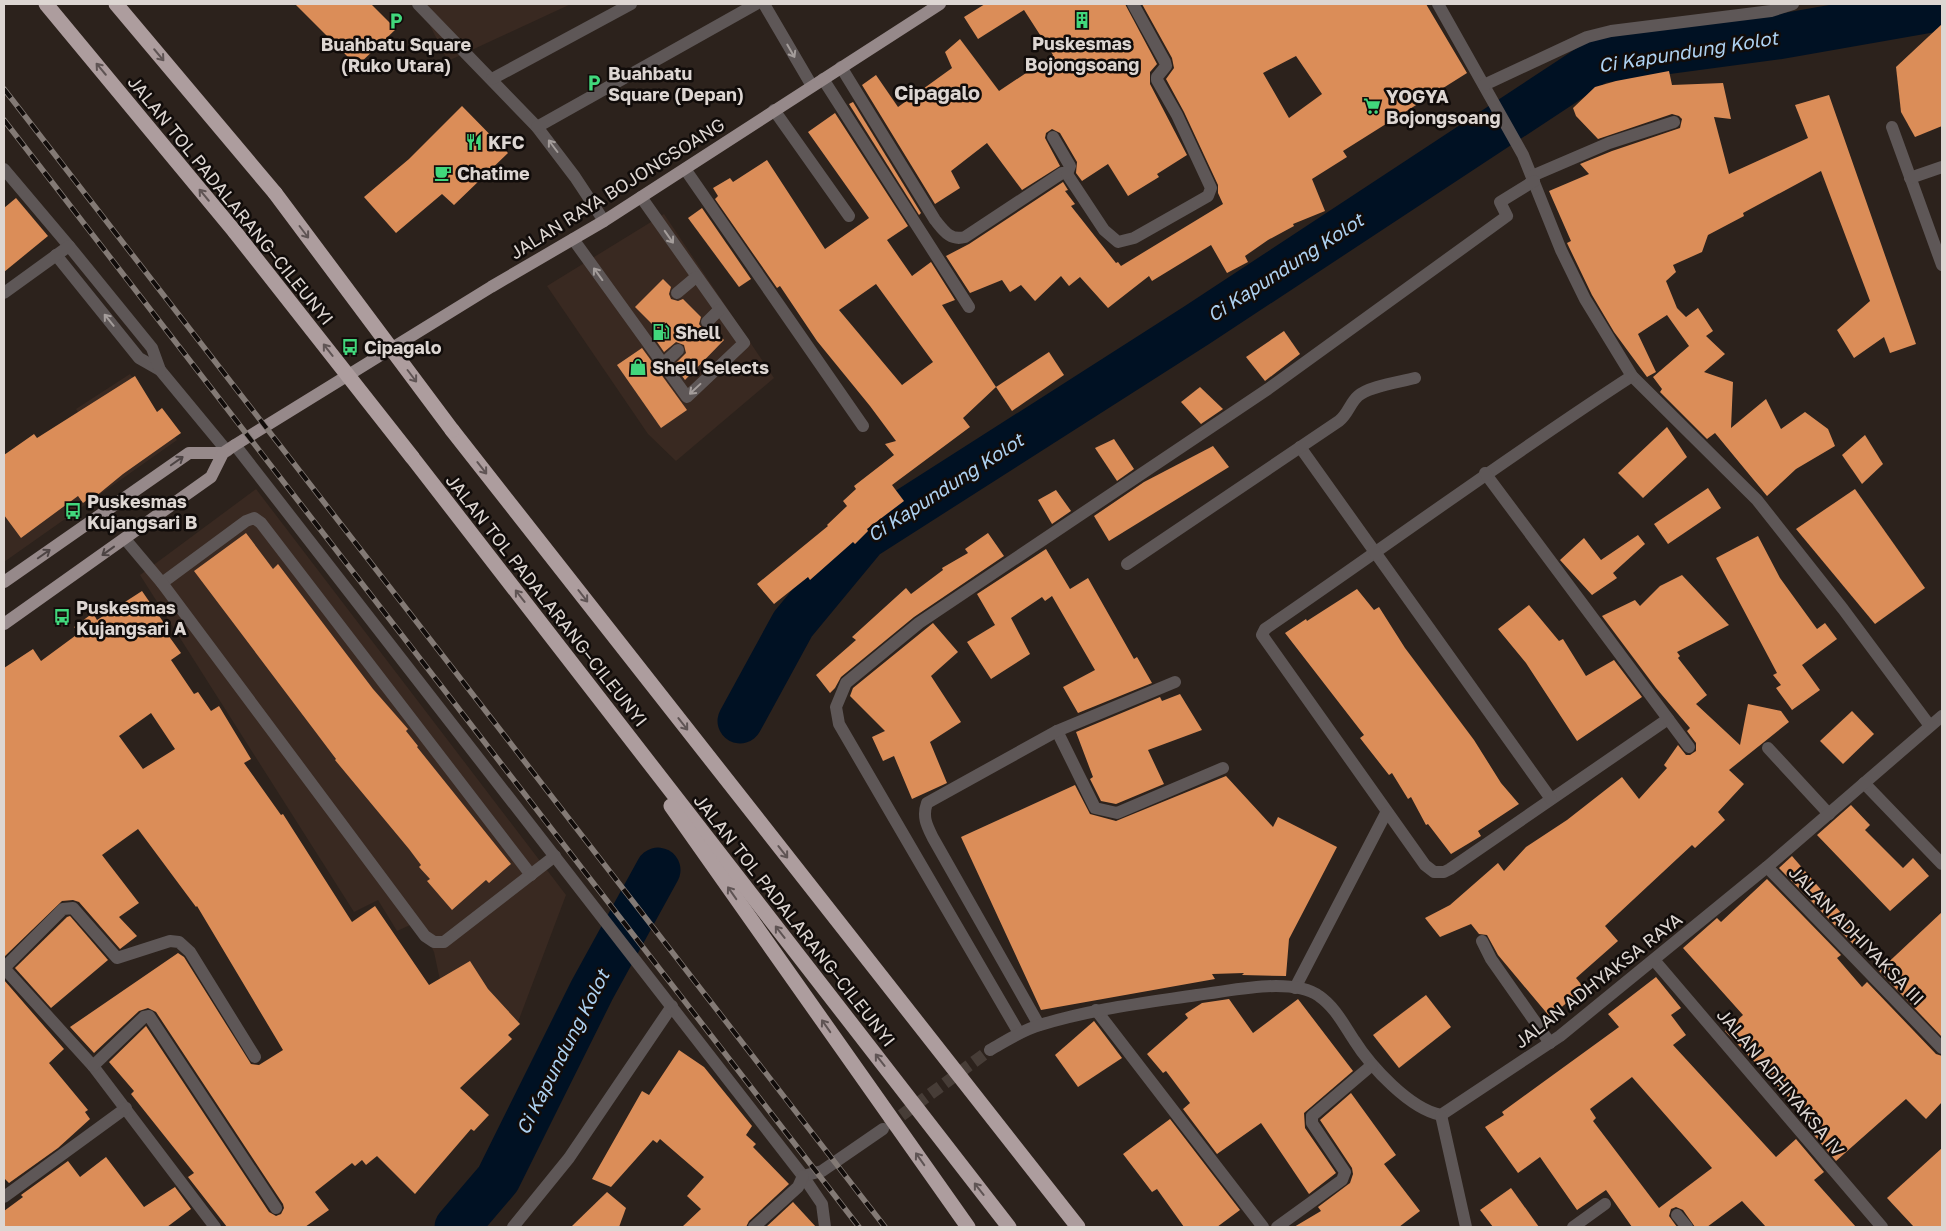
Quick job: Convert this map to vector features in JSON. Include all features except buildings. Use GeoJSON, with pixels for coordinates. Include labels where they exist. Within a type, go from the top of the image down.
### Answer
{"type":"FeatureCollection","features":[{"type":"Feature","properties":{"kind":"highway","name":"JALAN TOL PADALARANG–CILEUNYI"},"geometry":{"type":"LineString","coordinates":[[46,4],[235,232],[546,629],[1009,1227]]}},
{"type":"Feature","properties":{"kind":"highway","name":"JALAN TOL PADALARANG–CILEUNYI"},"geometry":{"type":"LineString","coordinates":[[116,4],[275,193],[452,430],[1078,1227]]}},
{"type":"Feature","properties":{"kind":"highway"},"geometry":{"type":"LineString","coordinates":[[546,629],[968,1227]]}},
{"type":"Feature","properties":{"kind":"main road","name":"JALAN RAYA BOJONGSOANG"},"geometry":{"type":"LineString","coordinates":[[228,449],[360,366],[604,221],[940,4]]}},
{"type":"Feature","properties":{"kind":"main road"},"geometry":{"type":"LineString","coordinates":[[4,624],[211,477],[228,449]]}},
{"type":"Feature","properties":{"kind":"main road"},"geometry":{"type":"LineString","coordinates":[[4,582],[189,453],[228,449]]}},
{"type":"Feature","properties":{"kind":"street"},"geometry":{"type":"LineString","coordinates":[[418,4],[537,127],[576,177],[604,221]]}},
{"type":"Feature","properties":{"kind":"street"},"geometry":{"type":"LineString","coordinates":[[492,79],[631,4]]}},
{"type":"Feature","properties":{"kind":"street"},"geometry":{"type":"LineString","coordinates":[[537,127],[756,4]]}},
{"type":"Feature","properties":{"kind":"street"},"geometry":{"type":"LineString","coordinates":[[764,4],[969,307]]}},
{"type":"Feature","properties":{"kind":"street"},"geometry":{"type":"LineString","coordinates":[[1067,174],[1104,230],[1118,242],[1134,238],[1208,196],[1211,188],[1177,115],[1157,80],[1157,77],[1166,66],[1165,62],[1133,4]]}},
{"type":"Feature","properties":{"kind":"street"},"geometry":{"type":"LineString","coordinates":[[1438,4],[1523,155],[1561,250],[1585,298],[1632,376],[1757,500],[1843,609],[1930,726]]}},
{"type":"Feature","properties":{"kind":"street"},"geometry":{"type":"LineString","coordinates":[[1484,85],[1587,37],[1611,31],[1771,11],[1793,4]]}},
{"type":"Feature","properties":{"kind":"street"},"geometry":{"type":"LineString","coordinates":[[841,67],[935,220],[956,239],[965,237],[1062,173],[1067,174]]}},
{"type":"Feature","properties":{"kind":"street"},"geometry":{"type":"LineString","coordinates":[[774,110],[849,216]]}},
{"type":"Feature","properties":{"kind":"street"},"geometry":{"type":"LineString","coordinates":[[1019,1033],[839,724],[836,707],[846,683],[919,623],[1268,389],[1499,222],[1506,216],[1500,202],[1533,179],[1609,143],[1674,122]]}},
{"type":"Feature","properties":{"kind":"street"},"geometry":{"type":"LineString","coordinates":[[1892,127],[1942,265]]}},
{"type":"Feature","properties":{"kind":"street"},"geometry":{"type":"LineString","coordinates":[[1053,137],[1070,166],[1067,174]]}},
{"type":"Feature","properties":{"kind":"street"},"geometry":{"type":"LineString","coordinates":[[1910,178],[1942,166]]}},
{"type":"Feature","properties":{"kind":"street"},"geometry":{"type":"LineString","coordinates":[[4,169],[152,348],[160,370]]}},
{"type":"Feature","properties":{"kind":"street"},"geometry":{"type":"LineString","coordinates":[[685,169],[863,426]]}},
{"type":"Feature","properties":{"kind":"street"},"geometry":{"type":"LineString","coordinates":[[573,239],[687,396],[743,345],[641,197]]}},
{"type":"Feature","properties":{"kind":"street"},"geometry":{"type":"LineString","coordinates":[[4,294],[69,246]]}},
{"type":"Feature","properties":{"kind":"street"},"geometry":{"type":"LineString","coordinates":[[56,255],[140,358],[160,370],[228,449],[590,898],[803,1176],[822,1204],[825,1227]]}},
{"type":"Feature","properties":{"kind":"street"},"geometry":{"type":"LineString","coordinates":[[677,293],[696,277]]}},
{"type":"Feature","properties":{"kind":"street"},"geometry":{"type":"LineString","coordinates":[[706,322],[719,310]]}},
{"type":"Feature","properties":{"kind":"street"},"geometry":{"type":"LineString","coordinates":[[640,331],[648,320]]}},
{"type":"Feature","properties":{"kind":"street"},"geometry":{"type":"LineString","coordinates":[[663,364],[678,350]]}},
{"type":"Feature","properties":{"kind":"street"},"geometry":{"type":"LineString","coordinates":[[1632,376],[1486,473],[1374,554],[1265,628],[1262,635],[1386,813],[1425,865],[1434,872],[1444,872],[1668,719]]}},
{"type":"Feature","properties":{"kind":"street"},"geometry":{"type":"LineString","coordinates":[[1127,564],[1347,414],[1358,396],[1369,390],[1415,378]]}},
{"type":"Feature","properties":{"kind":"street"},"geometry":{"type":"LineString","coordinates":[[1300,447],[1374,554],[1551,799]]}},
{"type":"Feature","properties":{"kind":"street"},"geometry":{"type":"LineString","coordinates":[[1486,473],[1689,747]]}},
{"type":"Feature","properties":{"kind":"street"},"geometry":{"type":"LineString","coordinates":[[162,583],[246,520],[254,518],[261,523],[531,875]]}},
{"type":"Feature","properties":{"kind":"street"},"geometry":{"type":"LineString","coordinates":[[124,539],[162,583],[424,936],[434,942],[444,942],[555,856]]}},
{"type":"Feature","properties":{"kind":"street"},"geometry":{"type":"LineString","coordinates":[[1039,1025],[933,838],[925,822],[924,812],[927,803],[1057,732],[1175,682]]}},
{"type":"Feature","properties":{"kind":"street","name":"JALAN ADHYAKSA RAYA"},"geometry":{"type":"LineString","coordinates":[[1442,1114],[1550,1042],[1654,960],[1767,867],[1942,716]]}},
{"type":"Feature","properties":{"kind":"street"},"geometry":{"type":"LineString","coordinates":[[1057,732],[1094,808],[1103,812],[1117,813],[1223,768]]}},
{"type":"Feature","properties":{"kind":"street"},"geometry":{"type":"LineString","coordinates":[[1768,748],[1829,814]]}},
{"type":"Feature","properties":{"kind":"street"},"geometry":{"type":"LineString","coordinates":[[1864,783],[1942,864]]}},
{"type":"Feature","properties":{"kind":"street"},"geometry":{"type":"LineString","coordinates":[[1295,988],[1386,813]]}},
{"type":"Feature","properties":{"kind":"street","name":"JALAN ADHIYAKSA III"},"geometry":{"type":"LineString","coordinates":[[1767,867],[1942,1048]]}},
{"type":"Feature","properties":{"kind":"street"},"geometry":{"type":"LineString","coordinates":[[215,1227],[126,1108],[92,1066],[4,968],[63,909],[68,907],[73,908],[117,958],[170,941],[179,942],[190,952],[256,1057]]}},
{"type":"Feature","properties":{"kind":"street"},"geometry":{"type":"LineString","coordinates":[[1482,941],[1491,959],[1550,1042]]}},
{"type":"Feature","properties":{"kind":"street","name":"JALAN ADHIYAKSA IV"},"geometry":{"type":"LineString","coordinates":[[1654,960],[1882,1227]]}},
{"type":"Feature","properties":{"kind":"street"},"geometry":{"type":"LineString","coordinates":[[990,1050],[1019,1033],[1039,1025],[1096,1010],[1211,993],[1275,986],[1295,988],[1319,995],[1337,1013],[1372,1065],[1412,1101],[1430,1112],[1442,1114],[1466,1227]]}},
{"type":"Feature","properties":{"kind":"street"},"geometry":{"type":"LineString","coordinates":[[513,1227],[569,1158],[672,1006]]}},
{"type":"Feature","properties":{"kind":"street"},"geometry":{"type":"LineString","coordinates":[[1096,1010],[1263,1227]]}},
{"type":"Feature","properties":{"kind":"street"},"geometry":{"type":"LineString","coordinates":[[92,1066],[144,1017],[149,1016],[276,1208]]}},
{"type":"Feature","properties":{"kind":"street"},"geometry":{"type":"LineString","coordinates":[[1277,1227],[1342,1180],[1345,1172],[1312,1123],[1312,1116],[1372,1065]]}},
{"type":"Feature","properties":{"kind":"street"},"geometry":{"type":"LineString","coordinates":[[4,1197],[126,1108]]}},
{"type":"Feature","properties":{"kind":"street"},"geometry":{"type":"LineString","coordinates":[[803,1176],[822,1171],[883,1129]]}},
{"type":"Feature","properties":{"kind":"street"},"geometry":{"type":"LineString","coordinates":[[754,1227],[798,1187],[803,1176]]}},
{"type":"Feature","properties":{"kind":"street"},"geometry":{"type":"LineString","coordinates":[[1573,1227],[1605,1204]]}},
{"type":"Feature","properties":{"kind":"street"},"geometry":{"type":"LineString","coordinates":[[1677,1215],[1687,1227]]}},
{"type":"Feature","properties":{"kind":"shaded area"},"geometry":{"type":"Polygon","coordinates":[[[419,4],[571,4],[448,61],[419,4]]]}},
{"type":"Feature","properties":{"kind":"shaded area","name":"Shell"},"geometry":{"type":"Polygon","coordinates":[[[664,214],[774,378],[676,461],[648,434],[547,286],[664,214]]]}},
{"type":"Feature","properties":{"kind":"shaded area"},"geometry":{"type":"Polygon","coordinates":[[[130,374],[177,440],[4,562],[4,499],[98,442],[76,409],[130,374]]]}},
{"type":"Feature","properties":{"kind":"shaded area"},"geometry":{"type":"Polygon","coordinates":[[[256,489],[566,895],[518,1022],[445,1004],[434,952],[419,921],[397,931],[378,900],[354,912],[140,575],[256,489]]]}},
{"type":"Feature","properties":{"kind":"waterway","name":"Ci Kapundung Kolot"},"geometry":{"type":"LineString","coordinates":[[740,721],[793,624],[865,537],[1197,325],[1598,61],[1777,37],[1942,8]]}},
{"type":"Feature","properties":{"kind":"waterway","name":"Ci Kapundung Kolot"},"geometry":{"type":"LineString","coordinates":[[457,1227],[498,1179],[592,990],[658,870]]}},
{"type":"Feature","properties":{"kind":"tunnel"},"geometry":{"type":"LineString","coordinates":[[887,1126],[990,1050]]}},
{"type":"Feature","properties":{"kind":"railway"},"geometry":{"type":"LineString","coordinates":[[4,89],[885,1227]]}},
{"type":"Feature","properties":{"kind":"railway"},"geometry":{"type":"LineString","coordinates":[[4,120],[859,1227]]}},
{"type":"Feature","properties":{"kind":"place","name":"Puskesmas Bojongsoang"},"geometry":{"type":"Point","coordinates":[1082,20]}},
{"type":"Feature","properties":{"kind":"place","name":"Buahbatu Square (Ruko Utara)"},"geometry":{"type":"Point","coordinates":[396,21]}},
{"type":"Feature","properties":{"kind":"place","name":"Buahbatu Square (Depan)"},"geometry":{"type":"Point","coordinates":[594,83]}},
{"type":"Feature","properties":{"kind":"place","name":"YOGYA Bojongsoang"},"geometry":{"type":"Point","coordinates":[1372,106]}},
{"type":"Feature","properties":{"kind":"place","name":"KFC"},"geometry":{"type":"Point","coordinates":[474,142]}},
{"type":"Feature","properties":{"kind":"place","name":"Chatime"},"geometry":{"type":"Point","coordinates":[443,173]}},
{"type":"Feature","properties":{"kind":"place","name":"Shell"},"geometry":{"type":"Point","coordinates":[661,332]}},
{"type":"Feature","properties":{"kind":"place","name":"Cipagalo"},"geometry":{"type":"Point","coordinates":[350,347]}},
{"type":"Feature","properties":{"kind":"place","name":"Shell Selects"},"geometry":{"type":"Point","coordinates":[638,367]}},
{"type":"Feature","properties":{"kind":"place","name":"Puskesmas Kujangsari B"},"geometry":{"type":"Point","coordinates":[73,511]}},
{"type":"Feature","properties":{"kind":"place","name":"Puskesmas Kujangsari A"},"geometry":{"type":"Point","coordinates":[62,617]}},
{"type":"Feature","properties":{"kind":"district","name":"Cipagalo"},"geometry":{"type":"Point","coordinates":[937,92]}}]}
